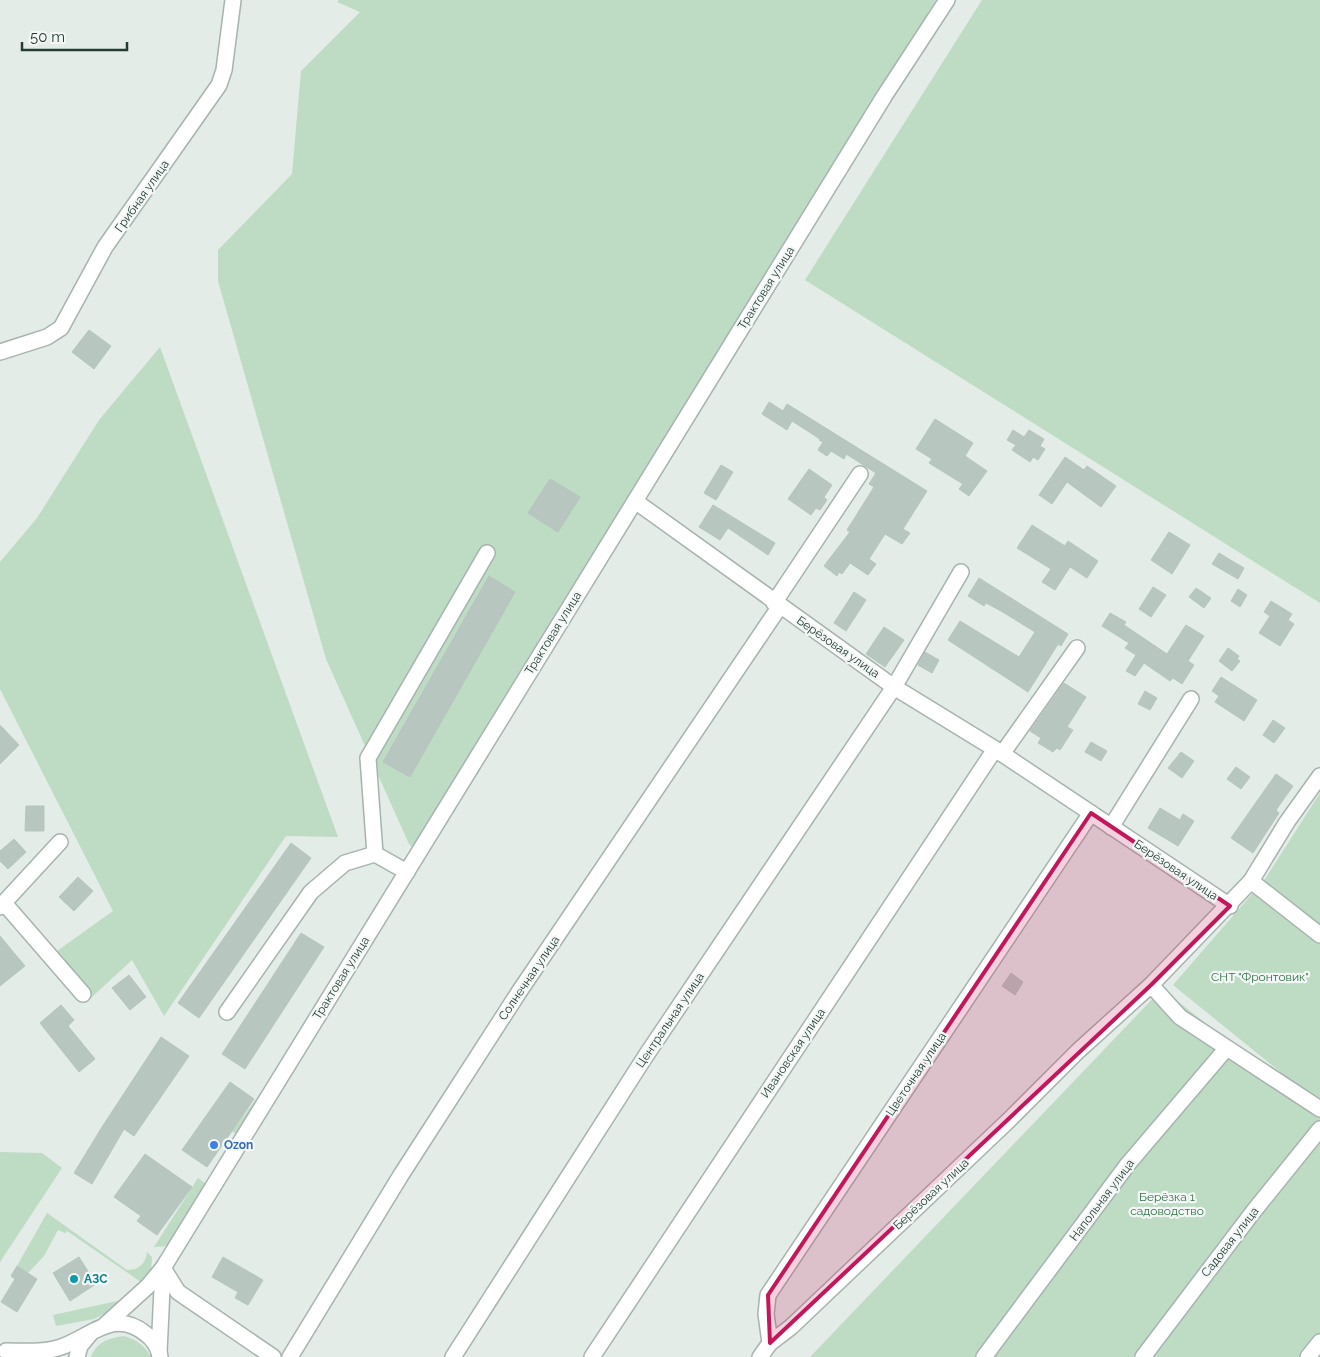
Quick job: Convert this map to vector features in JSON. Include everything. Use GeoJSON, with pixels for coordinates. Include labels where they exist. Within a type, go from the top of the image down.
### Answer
{"type":"FeatureCollection","features":[{"type":"Feature","properties":{"kind":"street","name":"Грибная улица"},"geometry":{"type":"LineString","coordinates":[[0,352],[47,337],[62,328],[105,247],[220,85],[224,70],[233,0]]}},
{"type":"Feature","properties":{"kind":"street","name":"Трактовая улица"},"geometry":{"type":"LineString","coordinates":[[105,1325],[148,1286],[163,1268],[885,95],[947,0]]}},
{"type":"Feature","properties":{"kind":"street","name":"Солнечная улица"},"geometry":{"type":"LineString","coordinates":[[290,1357],[401,1176],[514,1000],[777,605],[860,474]]}},
{"type":"Feature","properties":{"kind":"street","name":"Берёзовая улица"},"geometry":{"type":"LineString","coordinates":[[635,501],[777,605],[894,687],[998,751],[1230,906],[1151,985],[1078,1051],[1009,1120],[791,1327],[770,1343],[760,1357]]}},
{"type":"Feature","properties":{"kind":"street"},"geometry":{"type":"LineString","coordinates":[[375,854],[368,758],[487,553]]}},
{"type":"Feature","properties":{"kind":"street","name":"Центральная улица"},"geometry":{"type":"LineString","coordinates":[[453,1357],[645,1057],[894,687],[961,572]]}},
{"type":"Feature","properties":{"kind":"street","name":"Ивановская улица"},"geometry":{"type":"LineString","coordinates":[[592,1357],[998,751],[1077,648]]}},
{"type":"Feature","properties":{"kind":"street"},"geometry":{"type":"LineString","coordinates":[[1112,827],[1191,699]]}},
{"type":"Feature","properties":{"kind":"street"},"geometry":{"type":"LineString","coordinates":[[1230,906],[1251,881],[1287,822],[1320,776]]}},
{"type":"Feature","properties":{"kind":"street","name":"Цветочная улица"},"geometry":{"type":"LineString","coordinates":[[770,1343],[766,1314],[768,1295],[1091,813]]}},
{"type":"Feature","properties":{"kind":"street"},"geometry":{"type":"LineString","coordinates":[[60,842],[2,905],[83,994]]}},
{"type":"Feature","properties":{"kind":"street"},"geometry":{"type":"LineString","coordinates":[[227,1012],[310,892],[345,863],[375,854],[407,872]]}},
{"type":"Feature","properties":{"kind":"street"},"geometry":{"type":"LineString","coordinates":[[1251,881],[1320,935]]}},
{"type":"Feature","properties":{"kind":"street"},"geometry":{"type":"LineString","coordinates":[[1151,985],[1180,1017],[1320,1109]]}},
{"type":"Feature","properties":{"kind":"street","name":"Напольная улица"},"geometry":{"type":"LineString","coordinates":[[984,1357],[1128,1164],[1226,1048]]}},
{"type":"Feature","properties":{"kind":"street","name":"Садовая улица"},"geometry":{"type":"LineString","coordinates":[[1143,1357],[1253,1212],[1320,1129]]}},
{"type":"Feature","properties":{"kind":"street","name":"Трактовая улица"},"geometry":{"type":"LineString","coordinates":[[160,1355],[163,1268]]}},
{"type":"Feature","properties":{"kind":"street"},"geometry":{"type":"LineString","coordinates":[[163,1268],[178,1292],[273,1357]]}},
{"type":"Feature","properties":{"kind":"street"},"geometry":{"type":"LineString","coordinates":[[2,1351],[37,1351],[60,1348],[105,1325],[122,1323],[138,1327],[151,1338],[160,1355]]}},
{"type":"Feature","properties":{"kind":"street"},"geometry":{"type":"LineString","coordinates":[[77,1357],[80,1346],[90,1333]]}},
{"type":"Feature","properties":{"kind":"street"},"geometry":{"type":"LineString","coordinates":[[1308,1357],[1320,1342]]}},
{"type":"Feature","properties":{"kind":"street"},"geometry":{"type":"LineString","coordinates":[[37,1351],[58,1357]]}},
{"type":"Feature","properties":{"kind":"highlighted area"},"geometry":{"type":"Polygon","coordinates":[[[1091,813],[1230,906],[1151,985],[770,1343],[768,1295],[1091,813]]]}},
{"type":"Feature","properties":{"kind":"green space"},"geometry":{"type":"Polygon","coordinates":[[[339,0],[936,0],[417,853],[409,844],[326,659],[218,281],[218,250],[292,174],[301,71],[360,12],[337,2],[339,0]]]}},
{"type":"Feature","properties":{"kind":"green space"},"geometry":{"type":"Polygon","coordinates":[[[982,0],[1320,0],[1320,603],[805,280],[982,0]]]}},
{"type":"Feature","properties":{"kind":"green space"},"geometry":{"type":"Polygon","coordinates":[[[160,347],[338,837],[286,836],[164,1016],[132,960],[92,997],[57,951],[113,911],[0,689],[0,562],[37,518],[99,420],[160,347]]]}},
{"type":"Feature","properties":{"kind":"green space","name":"СНТ \"Фронтовик\""},"geometry":{"type":"Polygon","coordinates":[[[1320,793],[1320,1104],[1173,985],[1265,879],[1320,793]]]}},
{"type":"Feature","properties":{"kind":"green space","name":"Берёзка 1 садоводство"},"geometry":{"type":"Polygon","coordinates":[[[1162,989],[1320,1113],[1320,1357],[810,1357],[1162,989]]]}},
{"type":"Feature","properties":{"kind":"green space"},"geometry":{"type":"Polygon","coordinates":[[[260,1094],[264,1094],[241,1138],[232,1131],[260,1094]]]}},
{"type":"Feature","properties":{"kind":"green space"},"geometry":{"type":"Polygon","coordinates":[[[0,1152],[42,1153],[62,1168],[0,1262],[0,1152]]]}},
{"type":"Feature","properties":{"kind":"green space"},"geometry":{"type":"Polygon","coordinates":[[[198,1178],[210,1187],[169,1246],[154,1247],[198,1178]]]}},
{"type":"Feature","properties":{"kind":"green space"},"geometry":{"type":"Polygon","coordinates":[[[47,1213],[127,1270],[141,1266],[147,1252],[152,1257],[151,1273],[141,1282],[67,1231],[65,1233],[58,1230],[44,1256],[28,1273],[17,1266],[47,1213]]]}},
{"type":"Feature","properties":{"kind":"green space"},"geometry":{"type":"Polygon","coordinates":[[[117,1301],[121,1305],[94,1319],[56,1326],[53,1315],[117,1301]]]}},
{"type":"Feature","properties":{"kind":"green space"},"geometry":{"type":"Polygon","coordinates":[[[124,1336],[140,1344],[151,1357],[91,1357],[100,1344],[113,1338],[124,1336]]]}},
{"type":"Feature","properties":{"kind":"building"},"geometry":{"type":"Polygon","coordinates":[[[89,330],[111,346],[94,369],[72,352],[89,330]]]}},
{"type":"Feature","properties":{"kind":"building"},"geometry":{"type":"Polygon","coordinates":[[[769,402],[783,411],[787,404],[927,491],[903,529],[910,533],[902,544],[885,534],[869,559],[876,564],[868,575],[850,563],[842,574],[839,572],[837,576],[824,566],[850,532],[847,530],[874,487],[869,484],[876,473],[846,454],[844,459],[831,451],[827,456],[818,450],[823,442],[820,439],[792,421],[787,430],[762,414],[769,402]]]}},
{"type":"Feature","properties":{"kind":"building"},"geometry":{"type":"Polygon","coordinates":[[[935,419],[973,443],[965,456],[987,471],[969,496],[959,489],[963,484],[929,463],[932,459],[916,449],[935,419]]]}},
{"type":"Feature","properties":{"kind":"building"},"geometry":{"type":"Polygon","coordinates":[[[1013,430],[1024,437],[1029,430],[1044,439],[1040,446],[1045,449],[1038,460],[1033,457],[1030,462],[1012,450],[1016,445],[1007,440],[1013,430]]]}},
{"type":"Feature","properties":{"kind":"building"},"geometry":{"type":"Polygon","coordinates":[[[1065,457],[1084,470],[1087,466],[1116,486],[1101,507],[1067,482],[1052,504],[1039,495],[1065,457]]]}},
{"type":"Feature","properties":{"kind":"building"},"geometry":{"type":"Polygon","coordinates":[[[721,465],[733,472],[716,500],[704,493],[721,465]]]}},
{"type":"Feature","properties":{"kind":"building"},"geometry":{"type":"Polygon","coordinates":[[[809,469],[832,485],[824,497],[827,500],[820,510],[816,508],[811,515],[788,499],[809,469]]]}},
{"type":"Feature","properties":{"kind":"building"},"geometry":{"type":"Polygon","coordinates":[[[550,479],[580,497],[558,532],[528,513],[550,479]]]}},
{"type":"Feature","properties":{"kind":"building"},"geometry":{"type":"Polygon","coordinates":[[[713,505],[775,543],[768,555],[728,528],[720,540],[699,527],[713,505]]]}},
{"type":"Feature","properties":{"kind":"building"},"geometry":{"type":"Polygon","coordinates":[[[1032,525],[1065,546],[1068,541],[1098,561],[1087,578],[1070,567],[1055,590],[1042,582],[1051,569],[1017,548],[1032,525]]]}},
{"type":"Feature","properties":{"kind":"building"},"geometry":{"type":"Polygon","coordinates":[[[1169,532],[1190,545],[1172,574],[1151,560],[1169,532]]]}},
{"type":"Feature","properties":{"kind":"building"},"geometry":{"type":"Polygon","coordinates":[[[1219,553],[1244,568],[1238,579],[1212,564],[1219,553]]]}},
{"type":"Feature","properties":{"kind":"building"},"geometry":{"type":"Polygon","coordinates":[[[489,576],[515,592],[410,777],[383,762],[489,576]]]}},
{"type":"Feature","properties":{"kind":"building"},"geometry":{"type":"Polygon","coordinates":[[[979,578],[1068,634],[1061,646],[1058,644],[1028,692],[948,640],[960,621],[1019,657],[1035,632],[1001,611],[986,603],[984,606],[968,596],[979,578]]]}},
{"type":"Feature","properties":{"kind":"building"},"geometry":{"type":"Polygon","coordinates":[[[1153,587],[1166,595],[1151,617],[1139,609],[1153,587]]]}},
{"type":"Feature","properties":{"kind":"building"},"geometry":{"type":"Polygon","coordinates":[[[1196,588],[1211,598],[1204,608],[1189,597],[1196,588]]]}},
{"type":"Feature","properties":{"kind":"building"},"geometry":{"type":"Polygon","coordinates":[[[1238,589],[1247,595],[1240,607],[1231,601],[1238,589]]]}},
{"type":"Feature","properties":{"kind":"building"},"geometry":{"type":"Polygon","coordinates":[[[854,592],[866,600],[846,631],[834,623],[854,592]]]}},
{"type":"Feature","properties":{"kind":"building"},"geometry":{"type":"Polygon","coordinates":[[[1271,601],[1292,614],[1288,620],[1294,624],[1280,646],[1259,633],[1270,616],[1264,612],[1271,601]]]}},
{"type":"Feature","properties":{"kind":"building"},"geometry":{"type":"Polygon","coordinates":[[[1110,613],[1126,622],[1124,625],[1167,654],[1186,625],[1204,636],[1188,661],[1194,665],[1182,684],[1173,678],[1170,681],[1144,663],[1135,676],[1126,671],[1136,655],[1125,648],[1129,643],[1102,626],[1110,613]]]}},
{"type":"Feature","properties":{"kind":"building"},"geometry":{"type":"Polygon","coordinates":[[[884,627],[904,640],[885,667],[866,654],[884,627]]]}},
{"type":"Feature","properties":{"kind":"building"},"geometry":{"type":"Polygon","coordinates":[[[1228,648],[1239,656],[1237,659],[1240,661],[1232,671],[1219,661],[1228,648]]]}},
{"type":"Feature","properties":{"kind":"building"},"geometry":{"type":"Polygon","coordinates":[[[925,652],[939,660],[932,673],[918,665],[925,652]]]}},
{"type":"Feature","properties":{"kind":"building"},"geometry":{"type":"Polygon","coordinates":[[[1221,677],[1257,700],[1244,721],[1215,702],[1219,696],[1212,691],[1221,677]]]}},
{"type":"Feature","properties":{"kind":"building"},"geometry":{"type":"Polygon","coordinates":[[[1064,683],[1086,697],[1067,727],[1073,730],[1060,750],[1057,748],[1053,752],[1038,743],[1041,738],[1030,731],[1064,683]]]}},
{"type":"Feature","properties":{"kind":"building"},"geometry":{"type":"Polygon","coordinates":[[[1145,691],[1157,698],[1150,710],[1138,704],[1145,691]]]}},
{"type":"Feature","properties":{"kind":"building"},"geometry":{"type":"Polygon","coordinates":[[[1273,720],[1285,728],[1274,743],[1263,735],[1273,720]]]}},
{"type":"Feature","properties":{"kind":"building"},"geometry":{"type":"Polygon","coordinates":[[[0,725],[19,745],[0,764],[0,725]]]}},
{"type":"Feature","properties":{"kind":"building"},"geometry":{"type":"Polygon","coordinates":[[[1091,742],[1107,751],[1101,761],[1085,752],[1091,742]]]}},
{"type":"Feature","properties":{"kind":"building"},"geometry":{"type":"Polygon","coordinates":[[[1181,752],[1194,761],[1182,778],[1168,768],[1181,752]]]}},
{"type":"Feature","properties":{"kind":"building"},"geometry":{"type":"Polygon","coordinates":[[[1236,767],[1250,777],[1241,789],[1227,779],[1236,767]]]}},
{"type":"Feature","properties":{"kind":"building"},"geometry":{"type":"Polygon","coordinates":[[[1276,774],[1293,786],[1276,810],[1279,813],[1253,853],[1231,838],[1276,774]]]}},
{"type":"Feature","properties":{"kind":"building"},"geometry":{"type":"Polygon","coordinates":[[[26,806],[44,806],[44,831],[25,831],[26,806]]]}},
{"type":"Feature","properties":{"kind":"building"},"geometry":{"type":"Polygon","coordinates":[[[1160,808],[1180,820],[1183,814],[1194,821],[1178,846],[1148,828],[1160,808]]]}},
{"type":"Feature","properties":{"kind":"building"},"geometry":{"type":"Polygon","coordinates":[[[14,839],[26,852],[8,869],[0,861],[0,851],[14,839]]]}},
{"type":"Feature","properties":{"kind":"building"},"geometry":{"type":"Polygon","coordinates":[[[291,843],[311,858],[199,1018],[178,1003],[291,843]]]}},
{"type":"Feature","properties":{"kind":"building"},"geometry":{"type":"Polygon","coordinates":[[[78,877],[93,891],[74,911],[59,897],[78,877]]]}},
{"type":"Feature","properties":{"kind":"building"},"geometry":{"type":"Polygon","coordinates":[[[301,933],[324,947],[245,1069],[222,1054],[301,933]]]}},
{"type":"Feature","properties":{"kind":"building"},"geometry":{"type":"Polygon","coordinates":[[[0,936],[25,966],[0,986],[0,936]]]}},
{"type":"Feature","properties":{"kind":"building"},"geometry":{"type":"Polygon","coordinates":[[[1011,973],[1023,982],[1015,995],[1002,986],[1011,973]]]}},
{"type":"Feature","properties":{"kind":"building"},"geometry":{"type":"Polygon","coordinates":[[[129,975],[146,997],[130,1010],[112,988],[129,975]]]}},
{"type":"Feature","properties":{"kind":"building"},"geometry":{"type":"Polygon","coordinates":[[[61,1005],[74,1020],[68,1026],[95,1059],[79,1072],[40,1023],[61,1005]]]}},
{"type":"Feature","properties":{"kind":"building"},"geometry":{"type":"Polygon","coordinates":[[[161,1037],[189,1056],[134,1136],[124,1129],[92,1184],[74,1173],[161,1037]]]}},
{"type":"Feature","properties":{"kind":"building"},"geometry":{"type":"Polygon","coordinates":[[[230,1082],[254,1099],[207,1167],[182,1150],[230,1082]]]}},
{"type":"Feature","properties":{"kind":"building"},"geometry":{"type":"Polygon","coordinates":[[[145,1154],[192,1187],[157,1235],[137,1221],[141,1216],[114,1197],[145,1154]]]}},
{"type":"Feature","properties":{"kind":"building","name":"АЗС"},"geometry":{"type":"Polygon","coordinates":[[[79,1257],[96,1284],[70,1301],[53,1273],[79,1257]]]}},
{"type":"Feature","properties":{"kind":"building"},"geometry":{"type":"Polygon","coordinates":[[[223,1257],[263,1280],[248,1305],[235,1298],[238,1292],[212,1277],[223,1257]]]}},
{"type":"Feature","properties":{"kind":"building"},"geometry":{"type":"Polygon","coordinates":[[[17,1266],[37,1279],[17,1312],[1,1302],[15,1279],[11,1276],[17,1266]]]}},
{"type":"Feature","properties":{"kind":"place","name":"Ozon"},"geometry":{"type":"Point","coordinates":[214,1145]}},
{"type":"Feature","properties":{"kind":"place","name":"АЗС"},"geometry":{"type":"Point","coordinates":[74,1279]}}]}
